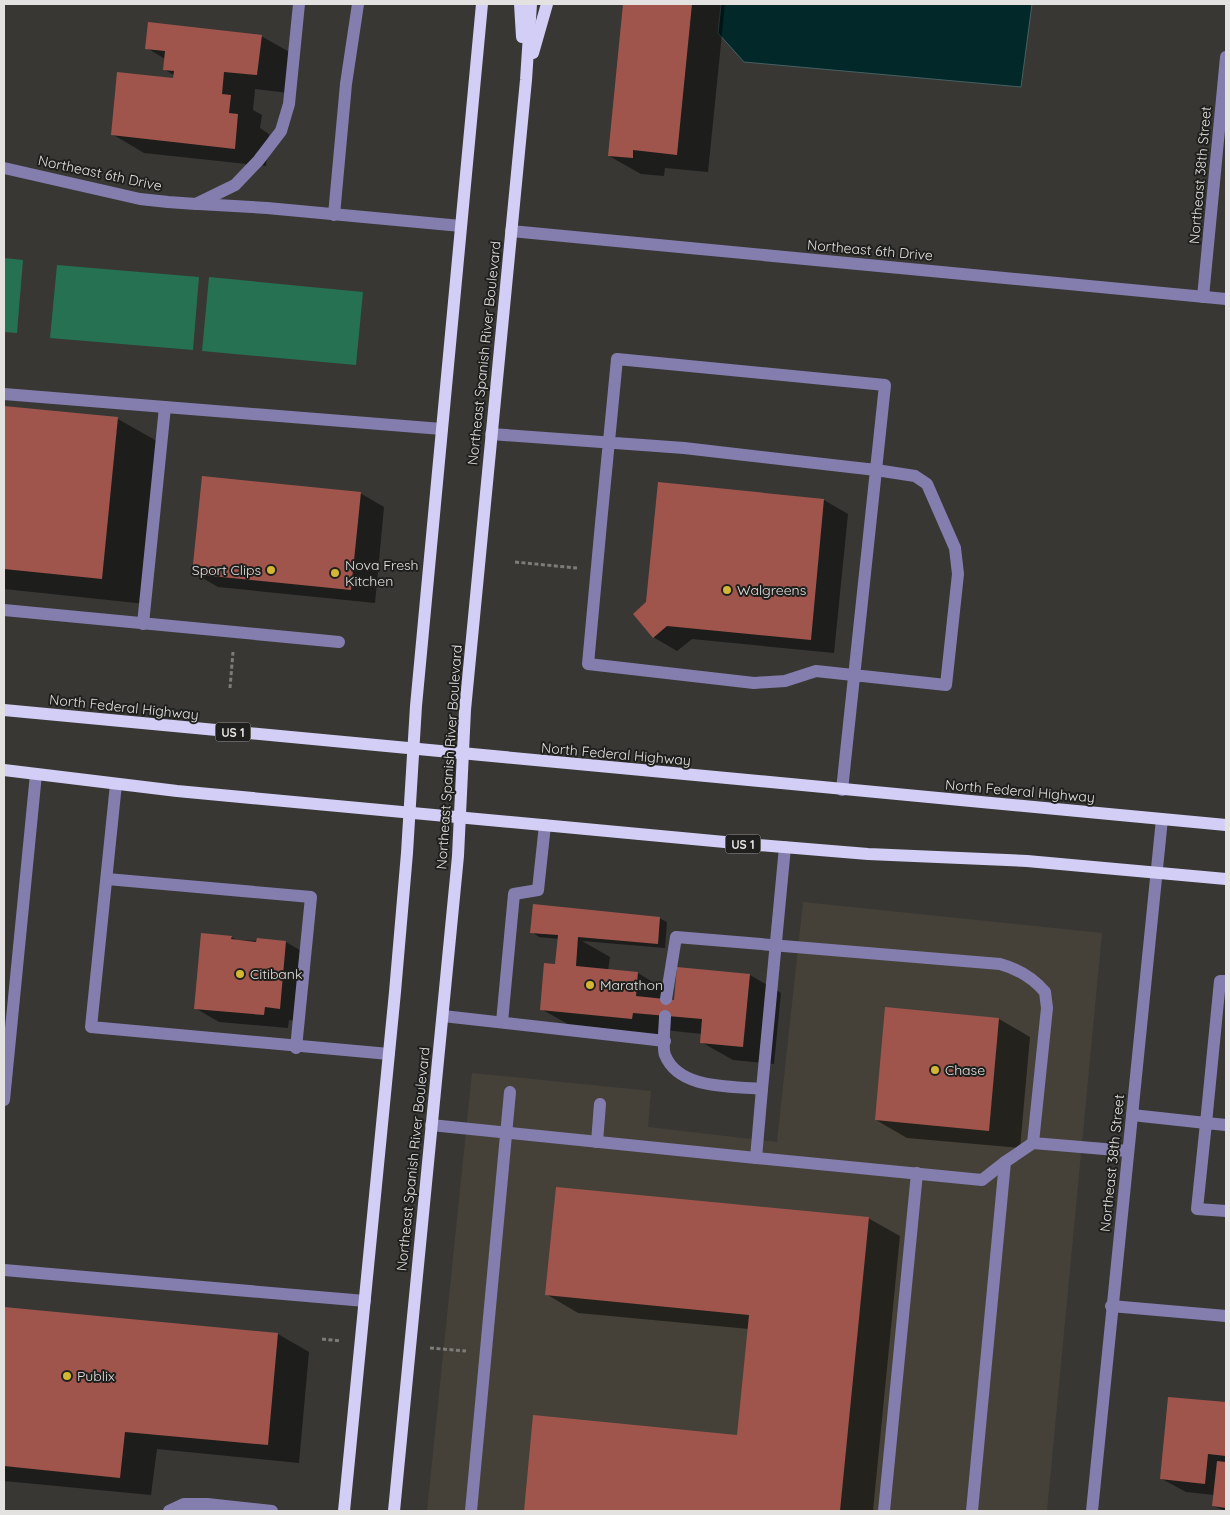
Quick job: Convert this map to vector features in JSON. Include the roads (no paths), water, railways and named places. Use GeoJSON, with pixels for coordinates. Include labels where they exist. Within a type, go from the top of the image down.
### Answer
{"type":"FeatureCollection","features":[{"type":"Feature","properties":{"kind":"main road"},"geometry":{"type":"LineString","coordinates":[[344,1511],[388,1054],[413,750],[482,4]]}},
{"type":"Feature","properties":{"kind":"main road"},"geometry":{"type":"LineString","coordinates":[[520,4],[526,80]]}},
{"type":"Feature","properties":{"kind":"main road","name":"Northeast Spanish River Boulevard"},"geometry":{"type":"LineString","coordinates":[[394,1511],[458,856],[465,710],[526,80],[531,4]]}},
{"type":"Feature","properties":{"kind":"main road"},"geometry":{"type":"LineString","coordinates":[[526,80],[547,4]]}},
{"type":"Feature","properties":{"kind":"main road","name":"North Federal Highway"},"geometry":{"type":"LineString","coordinates":[[4,710],[463,755],[1226,825]]}},
{"type":"Feature","properties":{"kind":"main road","name":"US 1"},"geometry":{"type":"LineString","coordinates":[[4,770],[116,784],[409,814],[868,854],[1027,861],[1226,879]]}},
{"type":"Feature","properties":{"kind":"street"},"geometry":{"type":"LineString","coordinates":[[196,204],[234,184],[258,161],[281,131],[289,104],[299,4]]}},
{"type":"Feature","properties":{"kind":"street"},"geometry":{"type":"LineString","coordinates":[[334,215],[346,84],[358,4]]}},
{"type":"Feature","properties":{"kind":"street","name":"Northeast 38th Street"},"geometry":{"type":"LineString","coordinates":[[1203,297],[1226,57]]}},
{"type":"Feature","properties":{"kind":"street","name":"Northeast 6th Drive"},"geometry":{"type":"LineString","coordinates":[[4,168],[140,199],[267,208],[461,226]]}},
{"type":"Feature","properties":{"kind":"street","name":"Northeast 6th Drive"},"geometry":{"type":"LineString","coordinates":[[511,231],[1226,299]]}},
{"type":"Feature","properties":{"kind":"street"},"geometry":{"type":"LineString","coordinates":[[492,434],[609,442],[684,448],[876,470],[916,476],[927,484],[955,548],[958,574],[946,685],[854,675],[816,671],[785,681],[754,683],[588,664],[609,442],[617,359],[885,385],[876,470],[854,675],[842,790]]}},
{"type":"Feature","properties":{"kind":"street"},"geometry":{"type":"LineString","coordinates":[[4,394],[442,429]]}},
{"type":"Feature","properties":{"kind":"street"},"geometry":{"type":"LineString","coordinates":[[143,624],[165,407]]}},
{"type":"Feature","properties":{"kind":"street"},"geometry":{"type":"LineString","coordinates":[[4,610],[339,642]]}},
{"type":"Feature","properties":{"kind":"street"},"geometry":{"type":"LineString","coordinates":[[4,1100],[7,1039],[36,774]]}},
{"type":"Feature","properties":{"kind":"street"},"geometry":{"type":"LineString","coordinates":[[116,784],[92,1027],[296,1048],[388,1054]]}},
{"type":"Feature","properties":{"kind":"street","name":"Northeast 38th Street"},"geometry":{"type":"LineString","coordinates":[[1092,1511],[1111,1306],[1162,819]]}},
{"type":"Feature","properties":{"kind":"street"},"geometry":{"type":"LineString","coordinates":[[502,1022],[514,894],[538,890],[545,825]]}},
{"type":"Feature","properties":{"kind":"street"},"geometry":{"type":"LineString","coordinates":[[756,1158],[778,945],[785,847]]}},
{"type":"Feature","properties":{"kind":"street"},"geometry":{"type":"LineString","coordinates":[[107,879],[311,897],[296,1048]]}},
{"type":"Feature","properties":{"kind":"street"},"geometry":{"type":"LineString","coordinates":[[666,999],[676,937],[1000,964],[1012,967],[1038,984],[1045,992],[1047,1008],[1033,1143]]}},
{"type":"Feature","properties":{"kind":"street"},"geometry":{"type":"LineString","coordinates":[[4,957],[17,958]]}},
{"type":"Feature","properties":{"kind":"street"},"geometry":{"type":"LineString","coordinates":[[1226,981],[1220,981],[1197,1209],[1226,1211]]}},
{"type":"Feature","properties":{"kind":"street"},"geometry":{"type":"LineString","coordinates":[[442,1016],[665,1040]]}},
{"type":"Feature","properties":{"kind":"street"},"geometry":{"type":"LineString","coordinates":[[665,1016],[664,1053],[671,1065],[683,1076],[708,1083],[762,1089]]}},
{"type":"Feature","properties":{"kind":"street"},"geometry":{"type":"LineString","coordinates":[[470,1511],[510,1092]]}},
{"type":"Feature","properties":{"kind":"street"},"geometry":{"type":"LineString","coordinates":[[597,1142],[600,1104]]}},
{"type":"Feature","properties":{"kind":"street"},"geometry":{"type":"LineString","coordinates":[[1132,1115],[1226,1125]]}},
{"type":"Feature","properties":{"kind":"street"},"geometry":{"type":"LineString","coordinates":[[431,1125],[982,1180],[1033,1143],[1128,1151]]}},
{"type":"Feature","properties":{"kind":"street"},"geometry":{"type":"LineString","coordinates":[[972,1511],[1005,1162]]}},
{"type":"Feature","properties":{"kind":"street"},"geometry":{"type":"LineString","coordinates":[[884,1511],[917,1173]]}},
{"type":"Feature","properties":{"kind":"street"},"geometry":{"type":"LineString","coordinates":[[4,1270],[365,1301]]}},
{"type":"Feature","properties":{"kind":"street"},"geometry":{"type":"LineString","coordinates":[[1111,1306],[1226,1316]]}},
{"type":"Feature","properties":{"kind":"street"},"geometry":{"type":"LineString","coordinates":[[169,1511],[184,1504],[207,1504],[272,1511]]}},
{"type":"Feature","properties":{"kind":"water"},"geometry":{"type":"Polygon","coordinates":[[[721,4],[1032,4],[1021,87],[744,62],[718,33],[721,4]]]}},
{"type":"Feature","properties":{"kind":"place","name":"Sport Clips"},"geometry":{"type":"Point","coordinates":[271,570]}},
{"type":"Feature","properties":{"kind":"place","name":"Nova Fresh Kitchen"},"geometry":{"type":"Point","coordinates":[335,573]}},
{"type":"Feature","properties":{"kind":"place","name":"Walgreens"},"geometry":{"type":"Point","coordinates":[727,590]}},
{"type":"Feature","properties":{"kind":"place","name":"Citibank"},"geometry":{"type":"Point","coordinates":[240,974]}},
{"type":"Feature","properties":{"kind":"place","name":"Marathon"},"geometry":{"type":"Point","coordinates":[590,985]}},
{"type":"Feature","properties":{"kind":"place","name":"Chase"},"geometry":{"type":"Point","coordinates":[935,1070]}},
{"type":"Feature","properties":{"kind":"place","name":"Publix"},"geometry":{"type":"Point","coordinates":[67,1376]}}]}
